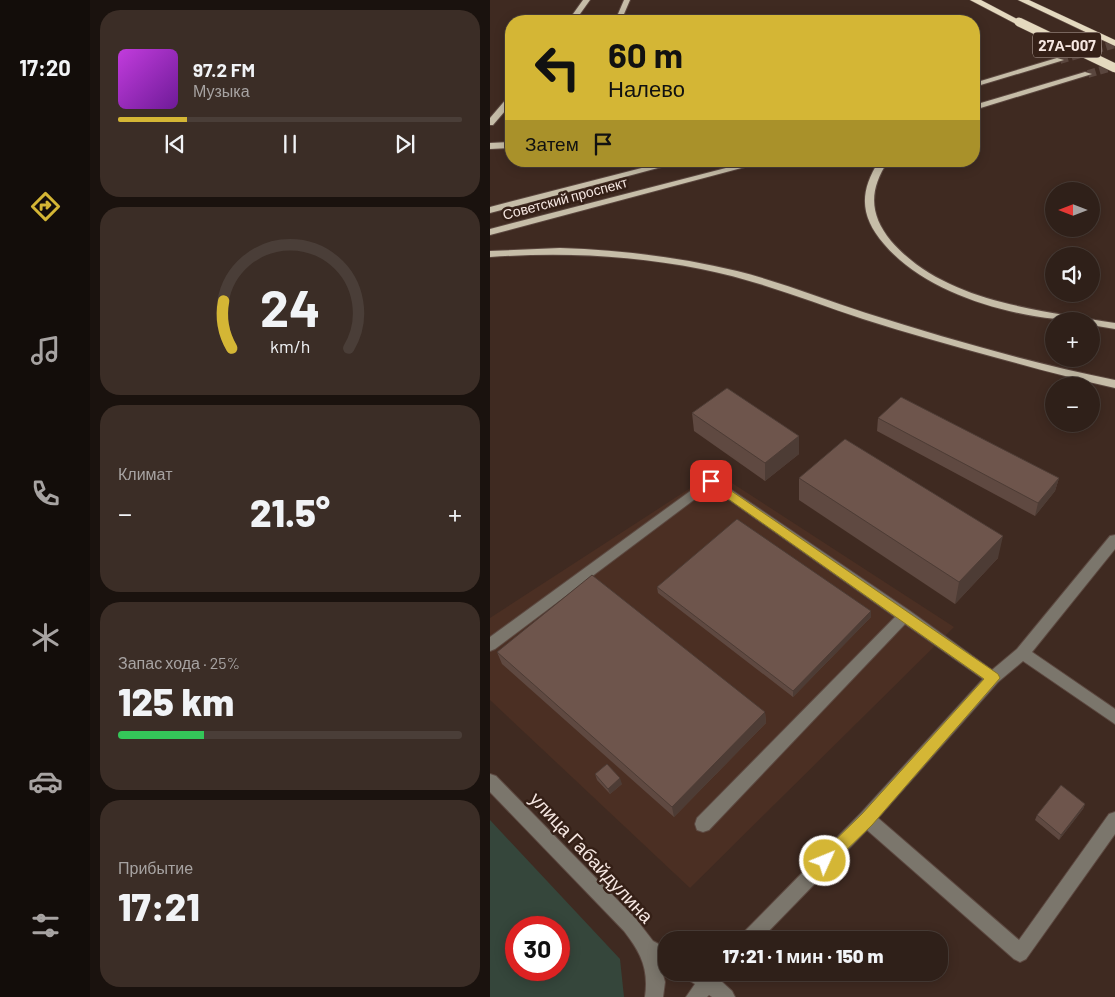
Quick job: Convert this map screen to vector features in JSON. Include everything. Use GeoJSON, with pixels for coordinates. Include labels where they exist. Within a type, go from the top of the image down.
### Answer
{"type":"FeatureCollection","features":[{"type":"Feature","properties":{"kind":"highway","name":"27А-007"},"geometry":{"type":"LineString","coordinates":[[974,0],[1115,68]]}},
{"type":"Feature","properties":{"kind":"highway","name":"27А-007"},"geometry":{"type":"LineString","coordinates":[[1022,0],[1115,43]]}},
{"type":"Feature","properties":{"kind":"main road"},"geometry":{"type":"LineString","coordinates":[[576,15],[587,0]]}},
{"type":"Feature","properties":{"kind":"main road"},"geometry":{"type":"LineString","coordinates":[[621,15],[627,0]]}},
{"type":"Feature","properties":{"kind":"main road"},"geometry":{"type":"LineString","coordinates":[[980,82],[1060,60]]}},
{"type":"Feature","properties":{"kind":"main road"},"geometry":{"type":"LineString","coordinates":[[980,106],[1088,74]]}},
{"type":"Feature","properties":{"kind":"main road"},"geometry":{"type":"LineString","coordinates":[[490,123],[505,106]]}},
{"type":"Feature","properties":{"kind":"main road"},"geometry":{"type":"LineString","coordinates":[[490,146],[505,145]]}},
{"type":"Feature","properties":{"kind":"main road","name":"Советский проспект"},"geometry":{"type":"LineString","coordinates":[[490,210],[657,167]]}},
{"type":"Feature","properties":{"kind":"main road","name":"Советский проспект"},"geometry":{"type":"LineString","coordinates":[[490,232],[741,167]]}},
{"type":"Feature","properties":{"kind":"main road"},"geometry":{"type":"LineString","coordinates":[[880,167],[869,196],[869,211],[875,227],[904,261],[932,278],[987,300],[1045,315]]}},
{"type":"Feature","properties":{"kind":"main road"},"geometry":{"type":"LineString","coordinates":[[490,254],[557,251],[624,255],[685,263],[771,283],[856,313],[964,345],[1115,384]]}},
{"type":"Feature","properties":{"kind":"main road"},"geometry":{"type":"LineString","coordinates":[[1100,324],[1115,326]]}},
{"type":"Feature","properties":{"kind":"street"},"geometry":{"type":"LineString","coordinates":[[490,645],[711,481],[993,678]]}},
{"type":"Feature","properties":{"kind":"street"},"geometry":{"type":"LineString","coordinates":[[757,931],[867,820],[993,678],[1022,653],[1115,540]]}},
{"type":"Feature","properties":{"kind":"street"},"geometry":{"type":"LineString","coordinates":[[702,824],[905,615]]}},
{"type":"Feature","properties":{"kind":"street"},"geometry":{"type":"LineString","coordinates":[[1022,653],[1115,716]]}},
{"type":"Feature","properties":{"kind":"street","name":"улица Габайдулина"},"geometry":{"type":"LineString","coordinates":[[490,782],[630,925],[647,947],[656,982],[654,997]]}},
{"type":"Feature","properties":{"kind":"street"},"geometry":{"type":"LineString","coordinates":[[867,820],[1020,954],[1115,820]]}},
{"type":"Feature","properties":{"kind":"street"},"geometry":{"type":"LineString","coordinates":[[754,931],[761,927]]}},
{"type":"Feature","properties":{"kind":"street"},"geometry":{"type":"LineString","coordinates":[[647,947],[658,950]]}},
{"type":"Feature","properties":{"kind":"street"},"geometry":{"type":"LineString","coordinates":[[647,947],[658,953]]}},
{"type":"Feature","properties":{"kind":"street"},"geometry":{"type":"LineString","coordinates":[[694,997],[709,981]]}},
{"type":"Feature","properties":{"kind":"street"},"geometry":{"type":"LineString","coordinates":[[716,981],[726,997]]}},
{"type":"Feature","properties":{"kind":"shaded area"},"geometry":{"type":"Polygon","coordinates":[[[715,472],[954,627],[690,888],[490,700],[490,618],[715,472]]]}},
{"type":"Feature","properties":{"kind":"green space"},"geometry":{"type":"Polygon","coordinates":[[[490,820],[620,959],[624,997],[490,997],[490,820]]]}},
{"type":"Feature","properties":{"kind":"building"},"geometry":{"type":"Polygon","coordinates":[[[727,388],[799,436],[765,463],[692,413],[727,388]]]}},
{"type":"Feature","properties":{"kind":"building"},"geometry":{"type":"Polygon","coordinates":[[[901,397],[1059,478],[1038,503],[878,418],[901,397]]]}},
{"type":"Feature","properties":{"kind":"building"},"geometry":{"type":"Polygon","coordinates":[[[845,439],[1003,536],[959,582],[799,478],[845,439]]]}},
{"type":"Feature","properties":{"kind":"building"},"geometry":{"type":"Polygon","coordinates":[[[737,519],[871,611],[793,691],[657,587],[737,519]]]}},
{"type":"Feature","properties":{"kind":"building"},"geometry":{"type":"Polygon","coordinates":[[[592,575],[765,712],[672,807],[497,652],[592,575]]]}},
{"type":"Feature","properties":{"kind":"building"},"geometry":{"type":"Polygon","coordinates":[[[607,764],[620,778],[608,789],[595,774],[607,764]]]}},
{"type":"Feature","properties":{"kind":"building"},"geometry":{"type":"Polygon","coordinates":[[[1061,785],[1085,804],[1061,835],[1037,815],[1061,785]]]}},
{"type":"Feature","properties":{"kind":"tunnel"},"geometry":{"type":"LineString","coordinates":[[1060,60],[1115,44]]}},
{"type":"Feature","properties":{"kind":"tunnel"},"geometry":{"type":"LineString","coordinates":[[1088,74],[1115,66]]}},
{"type":"Feature","properties":{"kind":"route"},"geometry":{"type":"LineString","coordinates":[[711,481],[993,678],[867,820],[825,861]]}}]}
